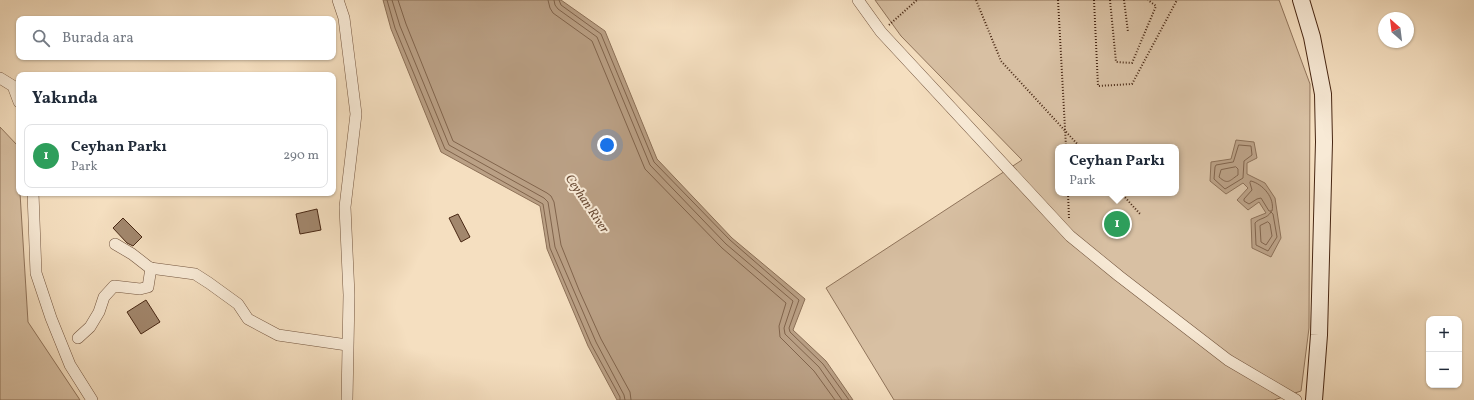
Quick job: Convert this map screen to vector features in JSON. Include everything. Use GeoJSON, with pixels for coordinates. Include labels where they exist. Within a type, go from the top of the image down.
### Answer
{"type":"FeatureCollection","features":[{"type":"Feature","properties":{"kind":"street"},"geometry":{"type":"LineString","coordinates":[[338,0],[344,18],[356,114],[345,207],[349,295],[347,400]]}},
{"type":"Feature","properties":{"kind":"street"},"geometry":{"type":"LineString","coordinates":[[858,0],[881,32],[1070,236],[1228,360],[1296,400]]}},
{"type":"Feature","properties":{"kind":"street"},"geometry":{"type":"LineString","coordinates":[[1301,0],[1312,37],[1323,94],[1324,142],[1319,335],[1314,400]]}},
{"type":"Feature","properties":{"kind":"street"},"geometry":{"type":"LineString","coordinates":[[0,78],[14,86],[16,92]]}},
{"type":"Feature","properties":{"kind":"street"},"geometry":{"type":"LineString","coordinates":[[32,196],[36,273],[51,318],[70,365],[92,400]]}},
{"type":"Feature","properties":{"kind":"street"},"geometry":{"type":"LineString","coordinates":[[115,244],[151,268],[195,274],[238,304],[248,319],[278,335],[347,345]]}},
{"type":"Feature","properties":{"kind":"street"},"geometry":{"type":"LineString","coordinates":[[78,338],[90,327],[99,312],[104,297],[114,286],[140,289],[148,287],[151,268]]}},
{"type":"Feature","properties":{"kind":"path"},"geometry":{"type":"LineString","coordinates":[[881,32],[916,0]]}},
{"type":"Feature","properties":{"kind":"path"},"geometry":{"type":"LineString","coordinates":[[976,0],[1001,61],[1077,144]]}},
{"type":"Feature","properties":{"kind":"path"},"geometry":{"type":"LineString","coordinates":[[1058,0],[1066,144]]}},
{"type":"Feature","properties":{"kind":"path"},"geometry":{"type":"LineString","coordinates":[[1094,0],[1098,86],[1132,84],[1177,0]]}},
{"type":"Feature","properties":{"kind":"path"},"geometry":{"type":"LineString","coordinates":[[1110,0],[1116,62],[1132,63],[1156,6],[1148,0]]}},
{"type":"Feature","properties":{"kind":"path"},"geometry":{"type":"LineString","coordinates":[[1124,0],[1128,32]]}},
{"type":"Feature","properties":{"kind":"path"},"geometry":{"type":"LineString","coordinates":[[1068,196],[1070,236]]}},
{"type":"Feature","properties":{"kind":"path"},"geometry":{"type":"LineString","coordinates":[[1124,196],[1141,215]]}},
{"type":"Feature","properties":{"kind":"shaded area"},"geometry":{"type":"Polygon","coordinates":[[[875,0],[1279,0],[1310,84],[1309,328],[1301,391],[1274,400],[894,400],[826,288],[1022,160],[901,36],[875,0]]]}},
{"type":"Feature","properties":{"kind":"shaded area"},"geometry":{"type":"Polygon","coordinates":[[[0,127],[16,144],[16,196],[20,196],[28,322],[80,400],[0,400],[0,127]]]}},
{"type":"Feature","properties":{"kind":"water","name":"Ceyhan River"},"geometry":{"type":"Polygon","coordinates":[[[383,0],[561,0],[605,31],[657,159],[732,238],[805,299],[793,330],[826,361],[853,400],[617,400],[588,346],[547,249],[540,206],[441,152],[391,29],[383,0]]]}},
{"type":"Feature","properties":{"kind":"water"},"geometry":{"type":"Polygon","coordinates":[[[1236,140],[1254,142],[1257,158],[1247,163],[1247,174],[1265,183],[1275,198],[1281,238],[1271,257],[1252,248],[1251,219],[1266,213],[1259,202],[1248,210],[1237,200],[1248,188],[1243,183],[1226,194],[1210,181],[1211,162],[1231,159],[1236,140]]]}},
{"type":"Feature","properties":{"kind":"building"},"geometry":{"type":"Polygon","coordinates":[[[317,209],[321,230],[300,234],[296,214],[317,209]]]}},
{"type":"Feature","properties":{"kind":"building"},"geometry":{"type":"Polygon","coordinates":[[[458,214],[470,237],[461,242],[449,218],[458,214]]]}},
{"type":"Feature","properties":{"kind":"building"},"geometry":{"type":"Polygon","coordinates":[[[123,218],[142,237],[133,246],[127,243],[113,228],[123,218]]]}},
{"type":"Feature","properties":{"kind":"building"},"geometry":{"type":"Polygon","coordinates":[[[146,300],[160,322],[141,334],[127,312],[146,300]]]}},
{"type":"Feature","properties":{"kind":"place","name":"Ceyhan Parkı"},"geometry":{"type":"Point","coordinates":[1117,224]}}]}
